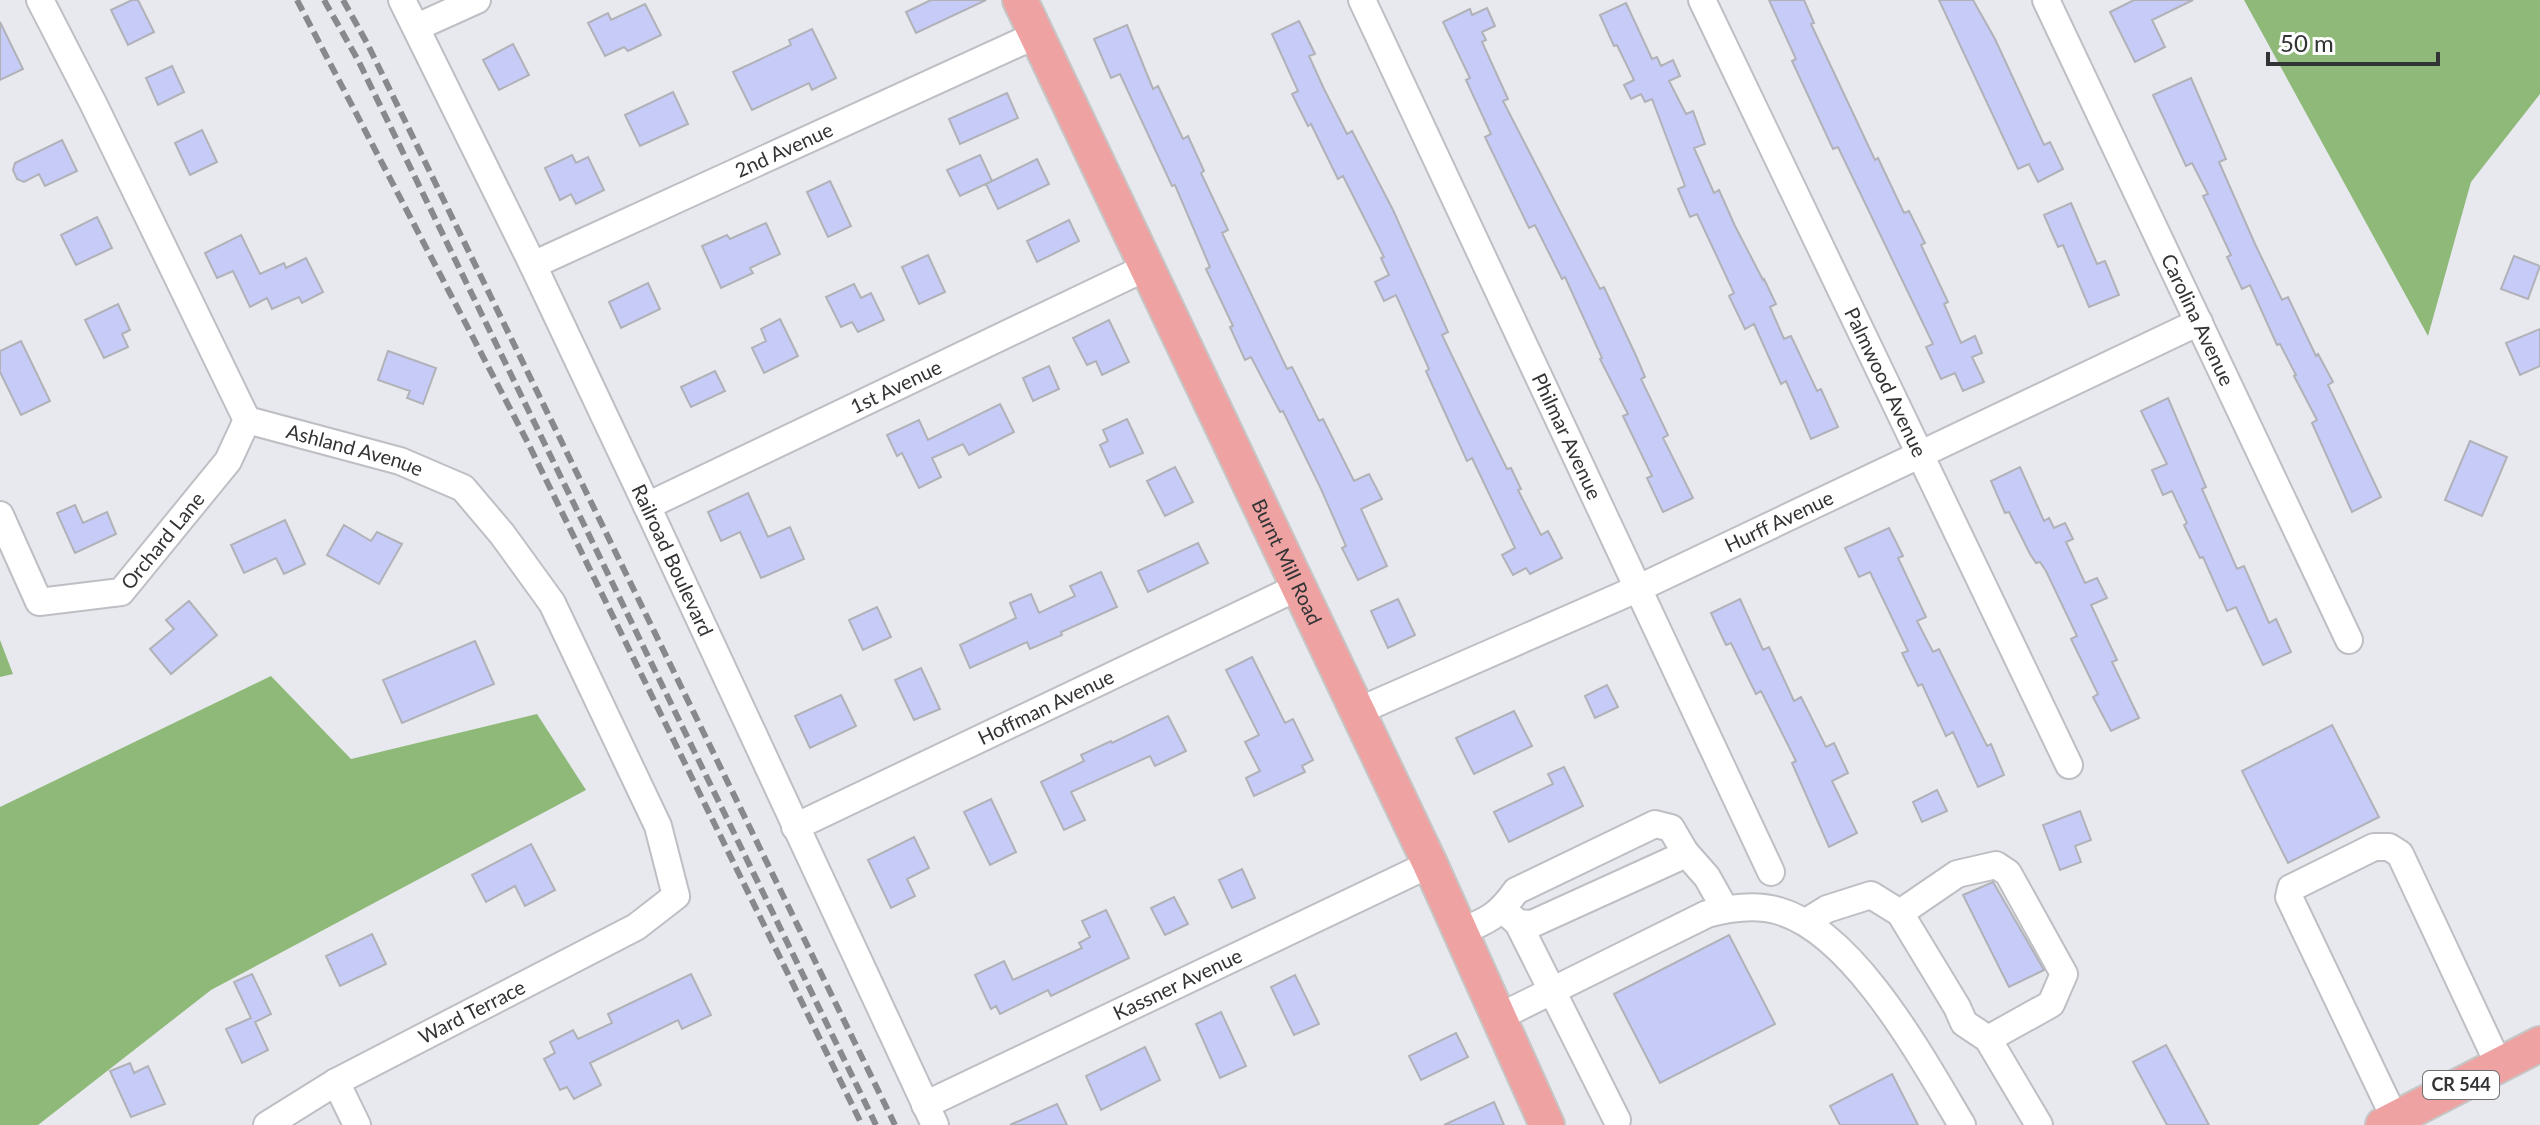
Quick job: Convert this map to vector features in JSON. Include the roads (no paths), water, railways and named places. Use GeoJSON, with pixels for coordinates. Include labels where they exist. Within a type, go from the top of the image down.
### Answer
{"type":"FeatureCollection","features":[{"type":"Feature","properties":{"kind":"main road","name":"Burnt Mill Road"},"geometry":{"type":"LineString","coordinates":[[1020,0],[1430,864],[1547,1125]]}},
{"type":"Feature","properties":{"kind":"main road","name":"CR 544"},"geometry":{"type":"LineString","coordinates":[[2389,1122],[2540,1044]]}},
{"type":"Feature","properties":{"kind":"street"},"geometry":{"type":"LineString","coordinates":[[40,0],[247,420]]}},
{"type":"Feature","properties":{"kind":"street","name":"Railroad Boulevard"},"geometry":{"type":"LineString","coordinates":[[402,0],[533,265],[930,1115]]}},
{"type":"Feature","properties":{"kind":"street"},"geometry":{"type":"LineString","coordinates":[[417,27],[477,0]]}},
{"type":"Feature","properties":{"kind":"street","name":"Philmar Avenue"},"geometry":{"type":"LineString","coordinates":[[1362,0],[1771,872]]}},
{"type":"Feature","properties":{"kind":"street","name":"Palmwood Avenue"},"geometry":{"type":"LineString","coordinates":[[1702,0],[2069,765]]}},
{"type":"Feature","properties":{"kind":"street","name":"Carolina Avenue"},"geometry":{"type":"LineString","coordinates":[[2046,0],[2349,640]]}},
{"type":"Feature","properties":{"kind":"street","name":"2nd Avenue"},"geometry":{"type":"LineString","coordinates":[[533,265],[1036,35]]}},
{"type":"Feature","properties":{"kind":"street","name":"1st Avenue"},"geometry":{"type":"LineString","coordinates":[[647,506],[1145,268]]}},
{"type":"Feature","properties":{"kind":"street","name":"Hurff Avenue"},"geometry":{"type":"LineString","coordinates":[[1356,712],[1639,588],[2199,322]]}},
{"type":"Feature","properties":{"kind":"street","name":"Orchard Lane"},"geometry":{"type":"LineString","coordinates":[[0,515],[39,602],[121,592],[228,461],[247,420]]}},
{"type":"Feature","properties":{"kind":"street","name":"Ashland Avenue"},"geometry":{"type":"LineString","coordinates":[[247,420],[400,461],[463,488],[502,534],[552,603],[658,826],[676,896]]}},
{"type":"Feature","properties":{"kind":"street","name":"Hoffman Avenue"},"geometry":{"type":"LineString","coordinates":[[795,827],[1298,587]]}},
{"type":"Feature","properties":{"kind":"street"},"geometry":{"type":"LineString","coordinates":[[1617,1120],[1553,991],[1510,916],[1516,891],[1655,824],[1671,828],[1680,856],[1707,877],[1725,909]]}},
{"type":"Feature","properties":{"kind":"street"},"geometry":{"type":"LineString","coordinates":[[2389,1122],[2289,897],[2291,888],[2374,847],[2389,847],[2400,854],[2499,1065]]}},
{"type":"Feature","properties":{"kind":"street"},"geometry":{"type":"LineString","coordinates":[[1461,931],[1510,916],[1532,924],[1680,856]]}},
{"type":"Feature","properties":{"kind":"street","name":"Kassner Avenue"},"geometry":{"type":"LineString","coordinates":[[930,1115],[1430,864]]}},
{"type":"Feature","properties":{"kind":"street"},"geometry":{"type":"LineString","coordinates":[[1900,913],[1957,874],[1996,865],[2008,873],[2064,974],[2051,1004],[1988,1039]]}},
{"type":"Feature","properties":{"kind":"street"},"geometry":{"type":"LineString","coordinates":[[1806,922],[1827,909],[1871,895],[1900,913],[1964,1023],[1988,1039],[2039,1125]]}},
{"type":"Feature","properties":{"kind":"street","name":"Ward Terrace"},"geometry":{"type":"LineString","coordinates":[[267,1125],[336,1082],[636,927],[676,896]]}},
{"type":"Feature","properties":{"kind":"street"},"geometry":{"type":"LineString","coordinates":[[1499,1017],[1707,914],[1737,907],[1777,910],[1806,922],[1853,963],[1911,1038],[1962,1125]]}},
{"type":"Feature","properties":{"kind":"street"},"geometry":{"type":"LineString","coordinates":[[336,1082],[357,1125]]}},
{"type":"Feature","properties":{"kind":"railway"},"geometry":{"type":"LineString","coordinates":[[297,0],[528,443],[862,1125]]}},
{"type":"Feature","properties":{"kind":"railway"},"geometry":{"type":"LineString","coordinates":[[324,0],[358,60],[876,1125]]}},
{"type":"Feature","properties":{"kind":"railway"},"geometry":{"type":"LineString","coordinates":[[343,0],[367,43],[895,1125]]}}]}
